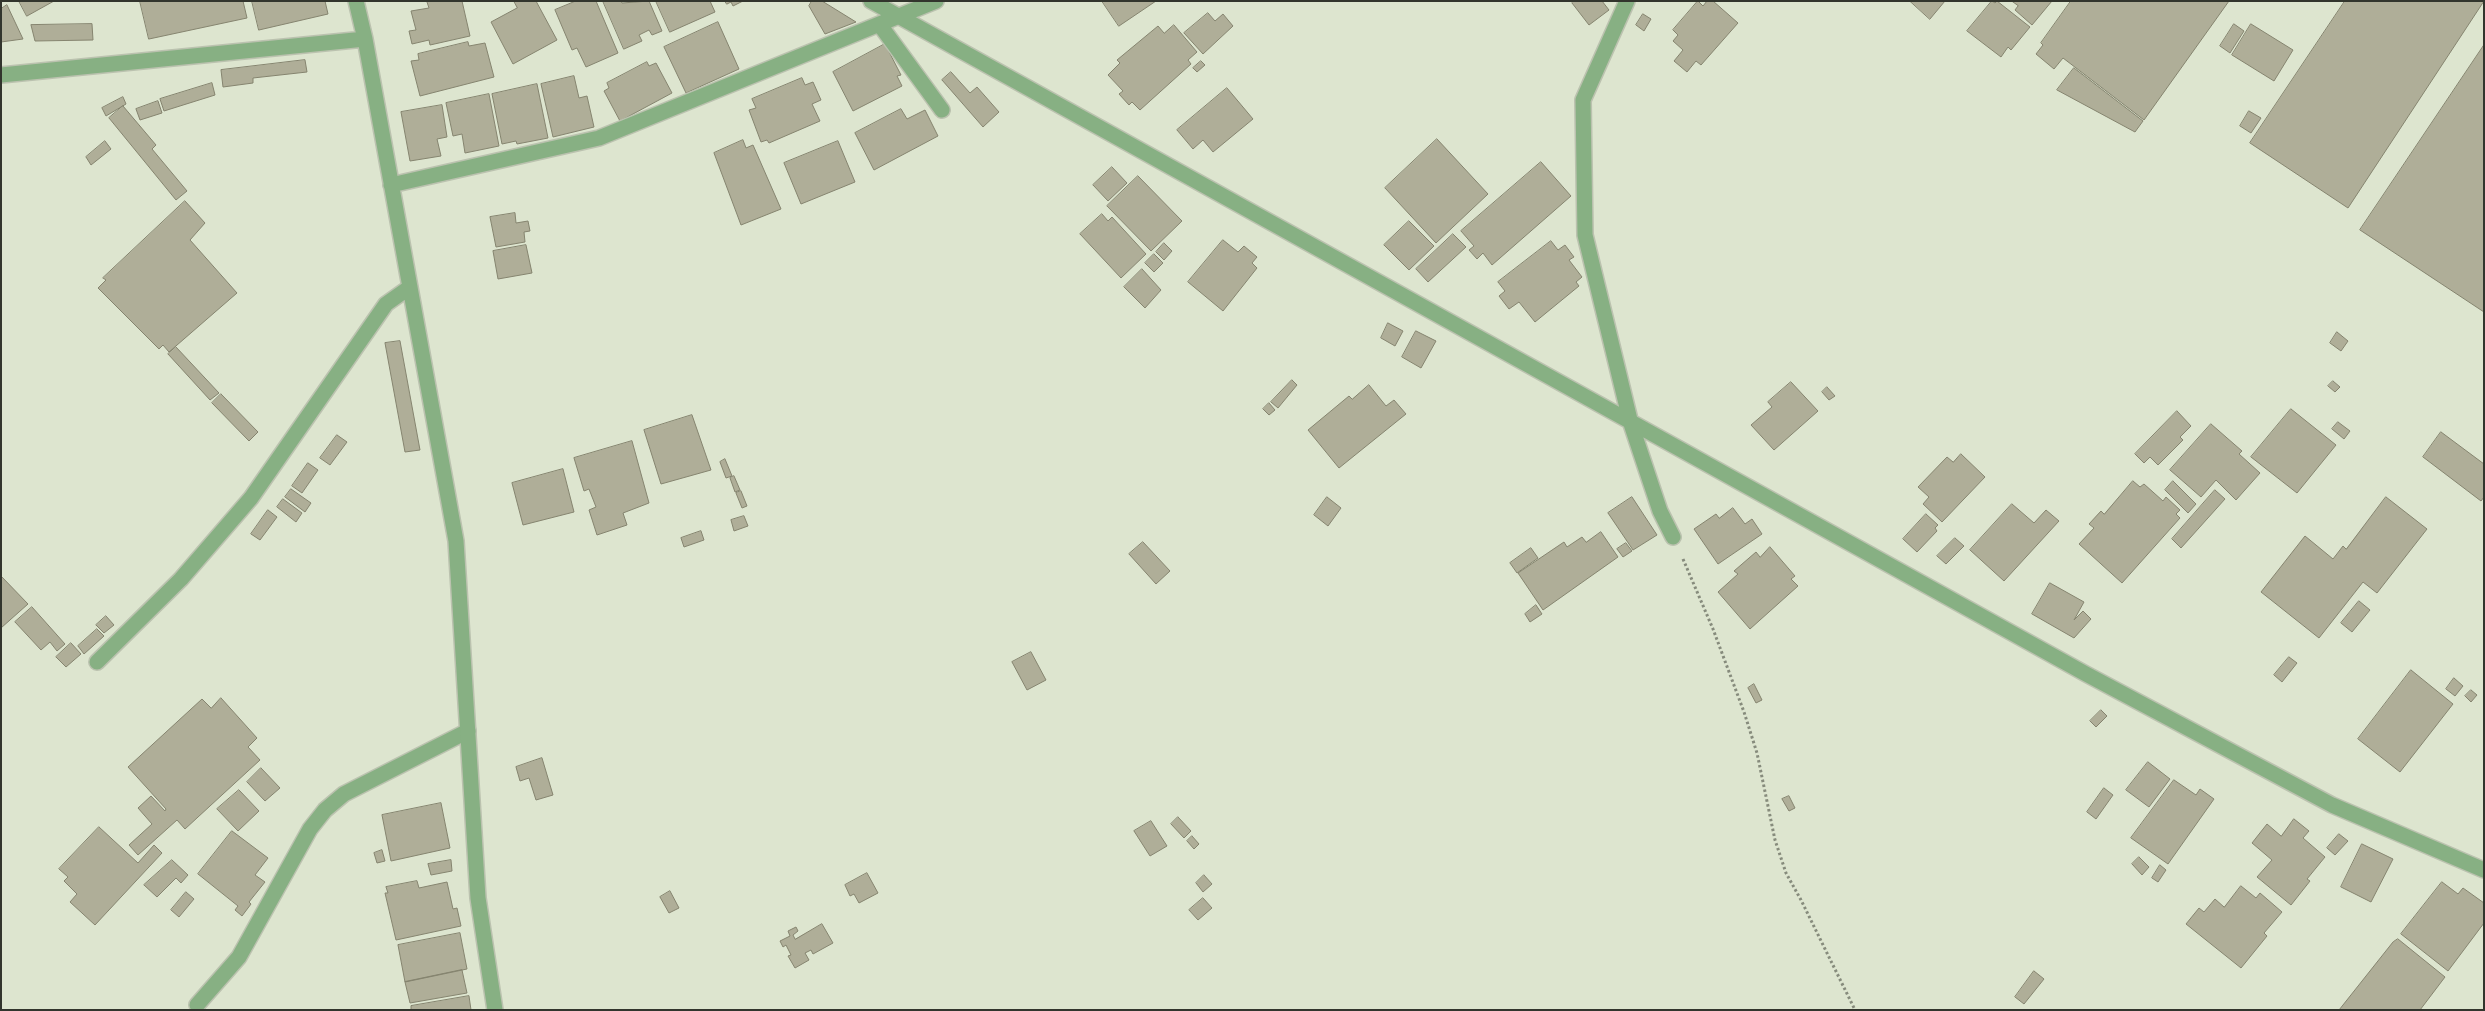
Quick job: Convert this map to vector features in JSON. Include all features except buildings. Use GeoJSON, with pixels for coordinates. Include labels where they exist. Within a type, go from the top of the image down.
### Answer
{"type":"FeatureCollection","features":[{"type":"Feature","properties":{"kind":"street"},"geometry":{"type":"LineString","coordinates":[[356,1],[365,39],[456,541],[478,898],[495,1010]]}},
{"type":"Feature","properties":{"kind":"street"},"geometry":{"type":"LineString","coordinates":[[871,1],[1631,424],[2086,674],[2332,805],[2484,870]]}},
{"type":"Feature","properties":{"kind":"street"},"geometry":{"type":"LineString","coordinates":[[391,185],[599,138],[936,1]]}},
{"type":"Feature","properties":{"kind":"street"},"geometry":{"type":"LineString","coordinates":[[1627,1],[1583,100],[1585,235],[1631,424],[1660,511],[1673,537]]}},
{"type":"Feature","properties":{"kind":"street"},"geometry":{"type":"LineString","coordinates":[[880,25],[942,110]]}},
{"type":"Feature","properties":{"kind":"street"},"geometry":{"type":"LineString","coordinates":[[1,75],[365,39]]}},
{"type":"Feature","properties":{"kind":"street"},"geometry":{"type":"LineString","coordinates":[[97,662],[181,580],[251,498],[386,304],[410,287]]}},
{"type":"Feature","properties":{"kind":"street"},"geometry":{"type":"LineString","coordinates":[[197,1005],[239,957],[310,829],[326,810],[344,794],[468,731]]}},
{"type":"Feature","properties":{"kind":"path"},"geometry":{"type":"LineString","coordinates":[[1673,537],[1698,592],[1744,712],[1757,753],[1775,840],[1786,873],[1855,1010]]}}]}
